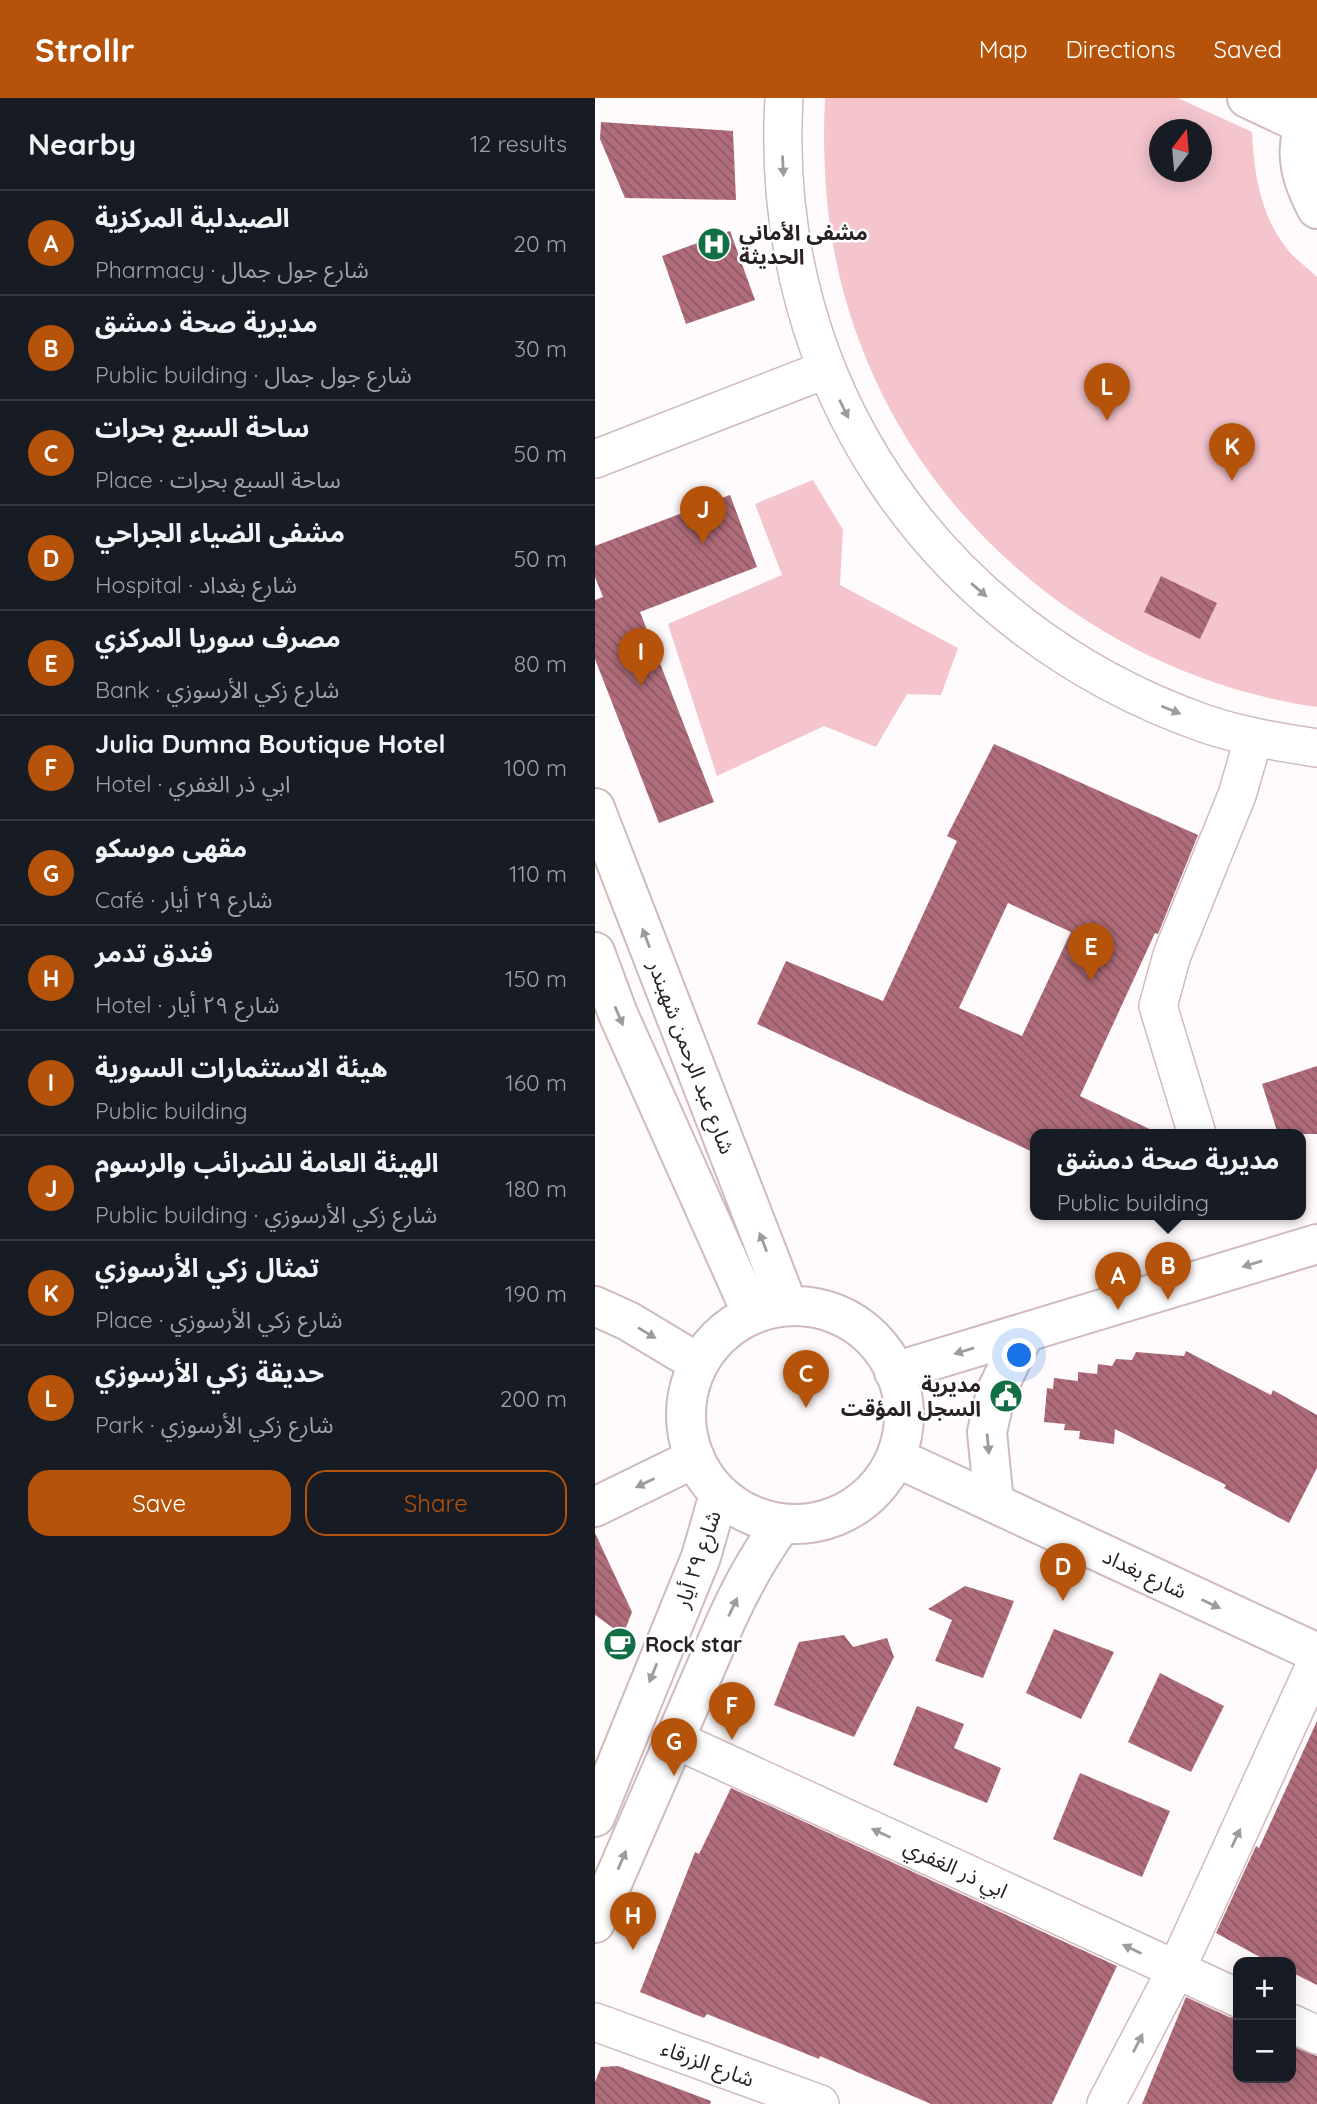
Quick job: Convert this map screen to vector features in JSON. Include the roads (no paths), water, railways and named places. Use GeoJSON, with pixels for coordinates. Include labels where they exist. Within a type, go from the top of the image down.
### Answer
{"type":"FeatureCollection","features":[{"type":"Feature","properties":{"kind":"main road"},"geometry":{"type":"LineString","coordinates":[[1247,98],[1308,111],[1299,156],[1305,187],[1317,209]]}},
{"type":"Feature","properties":{"kind":"main road","name":"شارع عبد الرحمن شهبندر"},"geometry":{"type":"LineString","coordinates":[[595,808],[770,1310]]}},
{"type":"Feature","properties":{"kind":"main road","name":"شارع عبد الرحمن شهبندر"},"geometry":{"type":"LineString","coordinates":[[595,952],[618,1014],[770,1310]]}},
{"type":"Feature","properties":{"kind":"main road"},"geometry":{"type":"LineString","coordinates":[[894,1371],[1317,1244]]}},
{"type":"Feature","properties":{"kind":"main road"},"geometry":{"type":"LineString","coordinates":[[595,1306],[628,1321],[698,1363]]}},
{"type":"Feature","properties":{"kind":"main road"},"geometry":{"type":"LineString","coordinates":[[825,1309],[858,1325],[885,1352],[901,1385],[905,1422],[897,1458],[878,1487],[851,1510],[818,1522],[782,1524],[748,1514],[719,1494],[698,1466],[687,1433],[686,1398],[698,1363],[720,1334],[770,1310],[825,1309]]}},
{"type":"Feature","properties":{"kind":"main road"},"geometry":{"type":"LineString","coordinates":[[994,1503],[987,1432],[996,1392],[1024,1334]]}},
{"type":"Feature","properties":{"kind":"main road"},"geometry":{"type":"LineString","coordinates":[[595,1507],[695,1458]]}},
{"type":"Feature","properties":{"kind":"main road","name":"شارع بغداد"},"geometry":{"type":"LineString","coordinates":[[897,1458],[1317,1653]]}},
{"type":"Feature","properties":{"kind":"main road","name":"شارع ٢٩ أيار"},"geometry":{"type":"LineString","coordinates":[[595,1817],[701,1557],[719,1494]]}},
{"type":"Feature","properties":{"kind":"main road"},"geometry":{"type":"LineString","coordinates":[[595,1923],[748,1574],[782,1524]]}},
{"type":"Feature","properties":{"kind":"street"},"geometry":{"type":"LineString","coordinates":[[784,98],[782,140],[786,210],[797,279],[817,346],[845,410],[879,471],[920,528],[968,579],[1020,626],[1078,665],[1140,698],[1205,724],[1254,737],[1317,748]]}},
{"type":"Feature","properties":{"kind":"street"},"geometry":{"type":"LineString","coordinates":[[595,459],[827,369]]}},
{"type":"Feature","properties":{"kind":"street"},"geometry":{"type":"LineString","coordinates":[[1195,1129],[1157,1006],[1172,955],[1237,795],[1254,737]]}},
{"type":"Feature","properties":{"kind":"street"},"geometry":{"type":"LineString","coordinates":[[1106,2104],[1176,1970],[1317,1661]]}},
{"type":"Feature","properties":{"kind":"street","name":"ابي ذر الغفري"},"geometry":{"type":"LineString","coordinates":[[674,1739],[1233,1996]]}},
{"type":"Feature","properties":{"kind":"street","name":"شارع الزرقاء"},"geometry":{"type":"LineString","coordinates":[[595,2022],[820,2104]]}},
{"type":"Feature","properties":{"kind":"street"},"geometry":{"type":"LineString","coordinates":[[1296,2024],[1317,2035]]}},
{"type":"Feature","properties":{"kind":"place","name":"مشفى الأماني الحديثة"},"geometry":{"type":"Point","coordinates":[714,244]}},
{"type":"Feature","properties":{"kind":"place","name":"حديقة زكي الأرسوزي"},"geometry":{"type":"Point","coordinates":[1107,421]}},
{"type":"Feature","properties":{"kind":"place","name":"تمثال زكي الأرسوزي"},"geometry":{"type":"Point","coordinates":[1232,481]}},
{"type":"Feature","properties":{"kind":"place","name":"الهيئة العامة للضرائب والرسوم"},"geometry":{"type":"Point","coordinates":[703,544]}},
{"type":"Feature","properties":{"kind":"place","name":"هيئة الاستثمارات السورية"},"geometry":{"type":"Point","coordinates":[641,686]}},
{"type":"Feature","properties":{"kind":"place","name":"مصرف سوريا المركزي"},"geometry":{"type":"Point","coordinates":[1091,981]}},
{"type":"Feature","properties":{"kind":"place","name":"مديرية صحة دمشق"},"geometry":{"type":"Point","coordinates":[1168,1300]}},
{"type":"Feature","properties":{"kind":"place","name":"الصيدلية المركزية"},"geometry":{"type":"Point","coordinates":[1118,1310]}},
{"type":"Feature","properties":{"kind":"place","name":"مديرية السجل المؤقت"},"geometry":{"type":"Point","coordinates":[1006,1396]}},
{"type":"Feature","properties":{"kind":"place","name":"ساحة السبع بحرات"},"geometry":{"type":"Point","coordinates":[806,1408]}},
{"type":"Feature","properties":{"kind":"place","name":"مشفى الضياء الجراحي"},"geometry":{"type":"Point","coordinates":[1063,1601]}},
{"type":"Feature","properties":{"kind":"place","name":"Rock star"},"geometry":{"type":"Point","coordinates":[620,1644]}},
{"type":"Feature","properties":{"kind":"place","name":"Julia Dumna Boutique Hotel"},"geometry":{"type":"Point","coordinates":[732,1740]}},
{"type":"Feature","properties":{"kind":"place","name":"مقهى موسكو"},"geometry":{"type":"Point","coordinates":[674,1776]}},
{"type":"Feature","properties":{"kind":"place","name":"فندق تدمر"},"geometry":{"type":"Point","coordinates":[633,1950]}}]}
